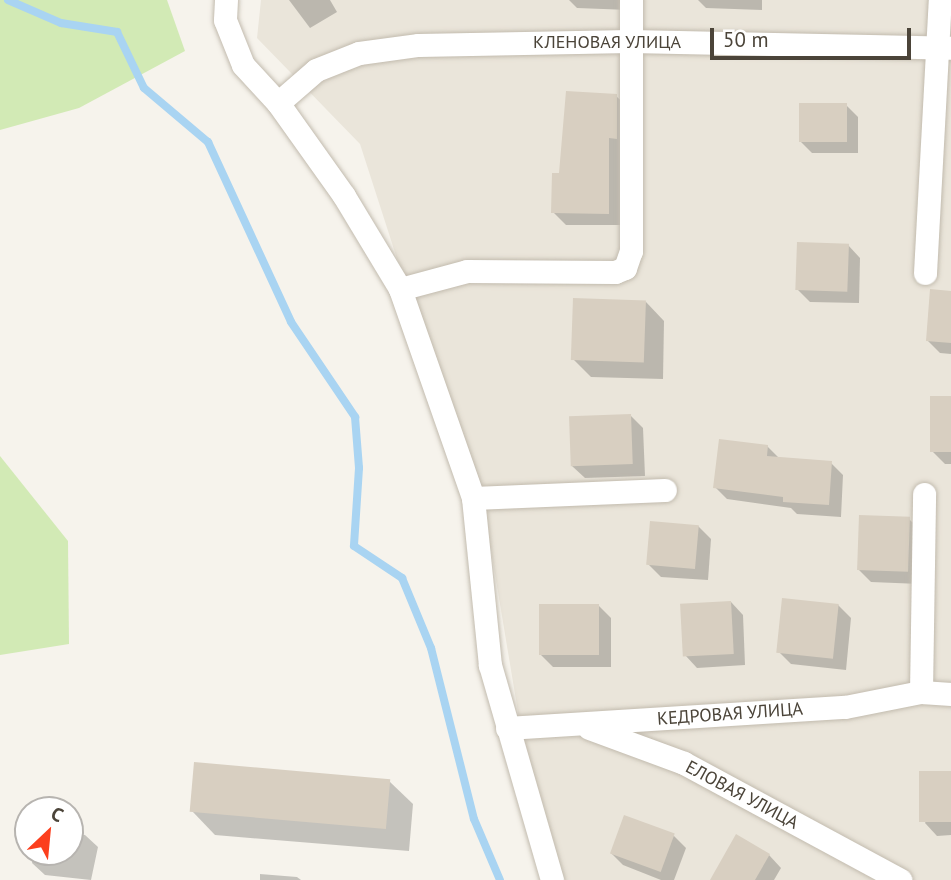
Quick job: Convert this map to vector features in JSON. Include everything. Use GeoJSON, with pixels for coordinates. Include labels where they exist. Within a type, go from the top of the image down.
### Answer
{"type":"FeatureCollection","features":[{"type":"Feature","properties":{"kind":"street"},"geometry":{"type":"LineString","coordinates":[[226,0],[225,20],[243,65],[278,103],[344,196],[400,289],[473,498],[490,665],[552,880]]}},
{"type":"Feature","properties":{"kind":"street"},"geometry":{"type":"LineString","coordinates":[[400,289],[467,271],[615,272],[625,268],[631,251],[631,0]]}},
{"type":"Feature","properties":{"kind":"street"},"geometry":{"type":"LineString","coordinates":[[925,273],[944,48],[940,0]]}},
{"type":"Feature","properties":{"kind":"street","name":"КЛЕНОВАЯ УЛИЦА"},"geometry":{"type":"LineString","coordinates":[[278,103],[316,70],[359,52],[418,45],[630,41],[944,48]]}},
{"type":"Feature","properties":{"kind":"street"},"geometry":{"type":"LineString","coordinates":[[473,498],[665,490]]}},
{"type":"Feature","properties":{"kind":"street"},"geometry":{"type":"LineString","coordinates":[[921,692],[924,494]]}},
{"type":"Feature","properties":{"kind":"street","name":"КЕДРОВАЯ УЛИЦА"},"geometry":{"type":"LineString","coordinates":[[507,728],[845,707],[921,692],[951,694]]}},
{"type":"Feature","properties":{"kind":"street","name":"ЕЛОВАЯ УЛИЦА"},"geometry":{"type":"LineString","coordinates":[[578,724],[684,763],[900,880]]}},
{"type":"Feature","properties":{"kind":"shaded area"},"geometry":{"type":"Polygon","coordinates":[[[261,0],[951,0],[951,880],[546,880],[491,550],[360,144],[257,38],[261,0]]]}},
{"type":"Feature","properties":{"kind":"green space"},"geometry":{"type":"Polygon","coordinates":[[[0,0],[167,0],[185,51],[79,108],[0,130],[0,0]]]}},
{"type":"Feature","properties":{"kind":"green space"},"geometry":{"type":"Polygon","coordinates":[[[0,456],[68,541],[69,644],[0,655],[0,456]]]}},
{"type":"Feature","properties":{"kind":"building"},"geometry":{"type":"Polygon","coordinates":[[[566,91],[617,94],[617,139],[609,138],[609,214],[551,213],[552,173],[559,173],[566,91]]]}},
{"type":"Feature","properties":{"kind":"building"},"geometry":{"type":"Polygon","coordinates":[[[799,103],[847,103],[847,142],[799,142],[799,103]]]}},
{"type":"Feature","properties":{"kind":"building"},"geometry":{"type":"Polygon","coordinates":[[[797,242],[849,244],[847,292],[795,290],[797,242]]]}},
{"type":"Feature","properties":{"kind":"building"},"geometry":{"type":"Polygon","coordinates":[[[930,289],[951,291],[951,343],[926,341],[930,289]]]}},
{"type":"Feature","properties":{"kind":"building"},"geometry":{"type":"Polygon","coordinates":[[[573,298],[646,301],[644,363],[571,360],[573,298]]]}},
{"type":"Feature","properties":{"kind":"building"},"geometry":{"type":"Polygon","coordinates":[[[930,396],[951,396],[951,452],[930,452],[930,396]]]}},
{"type":"Feature","properties":{"kind":"building"},"geometry":{"type":"Polygon","coordinates":[[[631,414],[633,464],[571,466],[569,416],[631,414]]]}},
{"type":"Feature","properties":{"kind":"building"},"geometry":{"type":"Polygon","coordinates":[[[719,439],[768,445],[767,456],[832,461],[829,505],[783,502],[783,497],[713,488],[719,439]]]}},
{"type":"Feature","properties":{"kind":"building"},"geometry":{"type":"Polygon","coordinates":[[[859,515],[910,517],[908,572],[857,570],[859,515]]]}},
{"type":"Feature","properties":{"kind":"building"},"geometry":{"type":"Polygon","coordinates":[[[650,521],[699,525],[695,569],[646,565],[650,521]]]}},
{"type":"Feature","properties":{"kind":"building"},"geometry":{"type":"Polygon","coordinates":[[[782,598],[839,604],[833,659],[776,653],[782,598]]]}},
{"type":"Feature","properties":{"kind":"building"},"geometry":{"type":"Polygon","coordinates":[[[731,601],[734,654],[683,657],[680,604],[731,601]]]}},
{"type":"Feature","properties":{"kind":"building"},"geometry":{"type":"Polygon","coordinates":[[[539,604],[599,604],[599,655],[539,655],[539,604]]]}},
{"type":"Feature","properties":{"kind":"building"},"geometry":{"type":"Polygon","coordinates":[[[194,762],[390,779],[386,829],[190,812],[194,762]]]}},
{"type":"Feature","properties":{"kind":"building"},"geometry":{"type":"Polygon","coordinates":[[[919,771],[951,771],[951,822],[919,822],[919,771]]]}},
{"type":"Feature","properties":{"kind":"building"},"geometry":{"type":"Polygon","coordinates":[[[624,815],[675,833],[661,872],[610,854],[624,815]]]}},
{"type":"Feature","properties":{"kind":"building"},"geometry":{"type":"Polygon","coordinates":[[[736,834],[770,854],[755,880],[710,880],[736,834]]]}},
{"type":"Feature","properties":{"kind":"waterway"},"geometry":{"type":"LineString","coordinates":[[8,0],[61,23],[117,32],[144,88],[208,142],[291,322],[355,417],[359,468],[354,546],[402,578],[431,648],[474,819],[500,880]]}}]}
